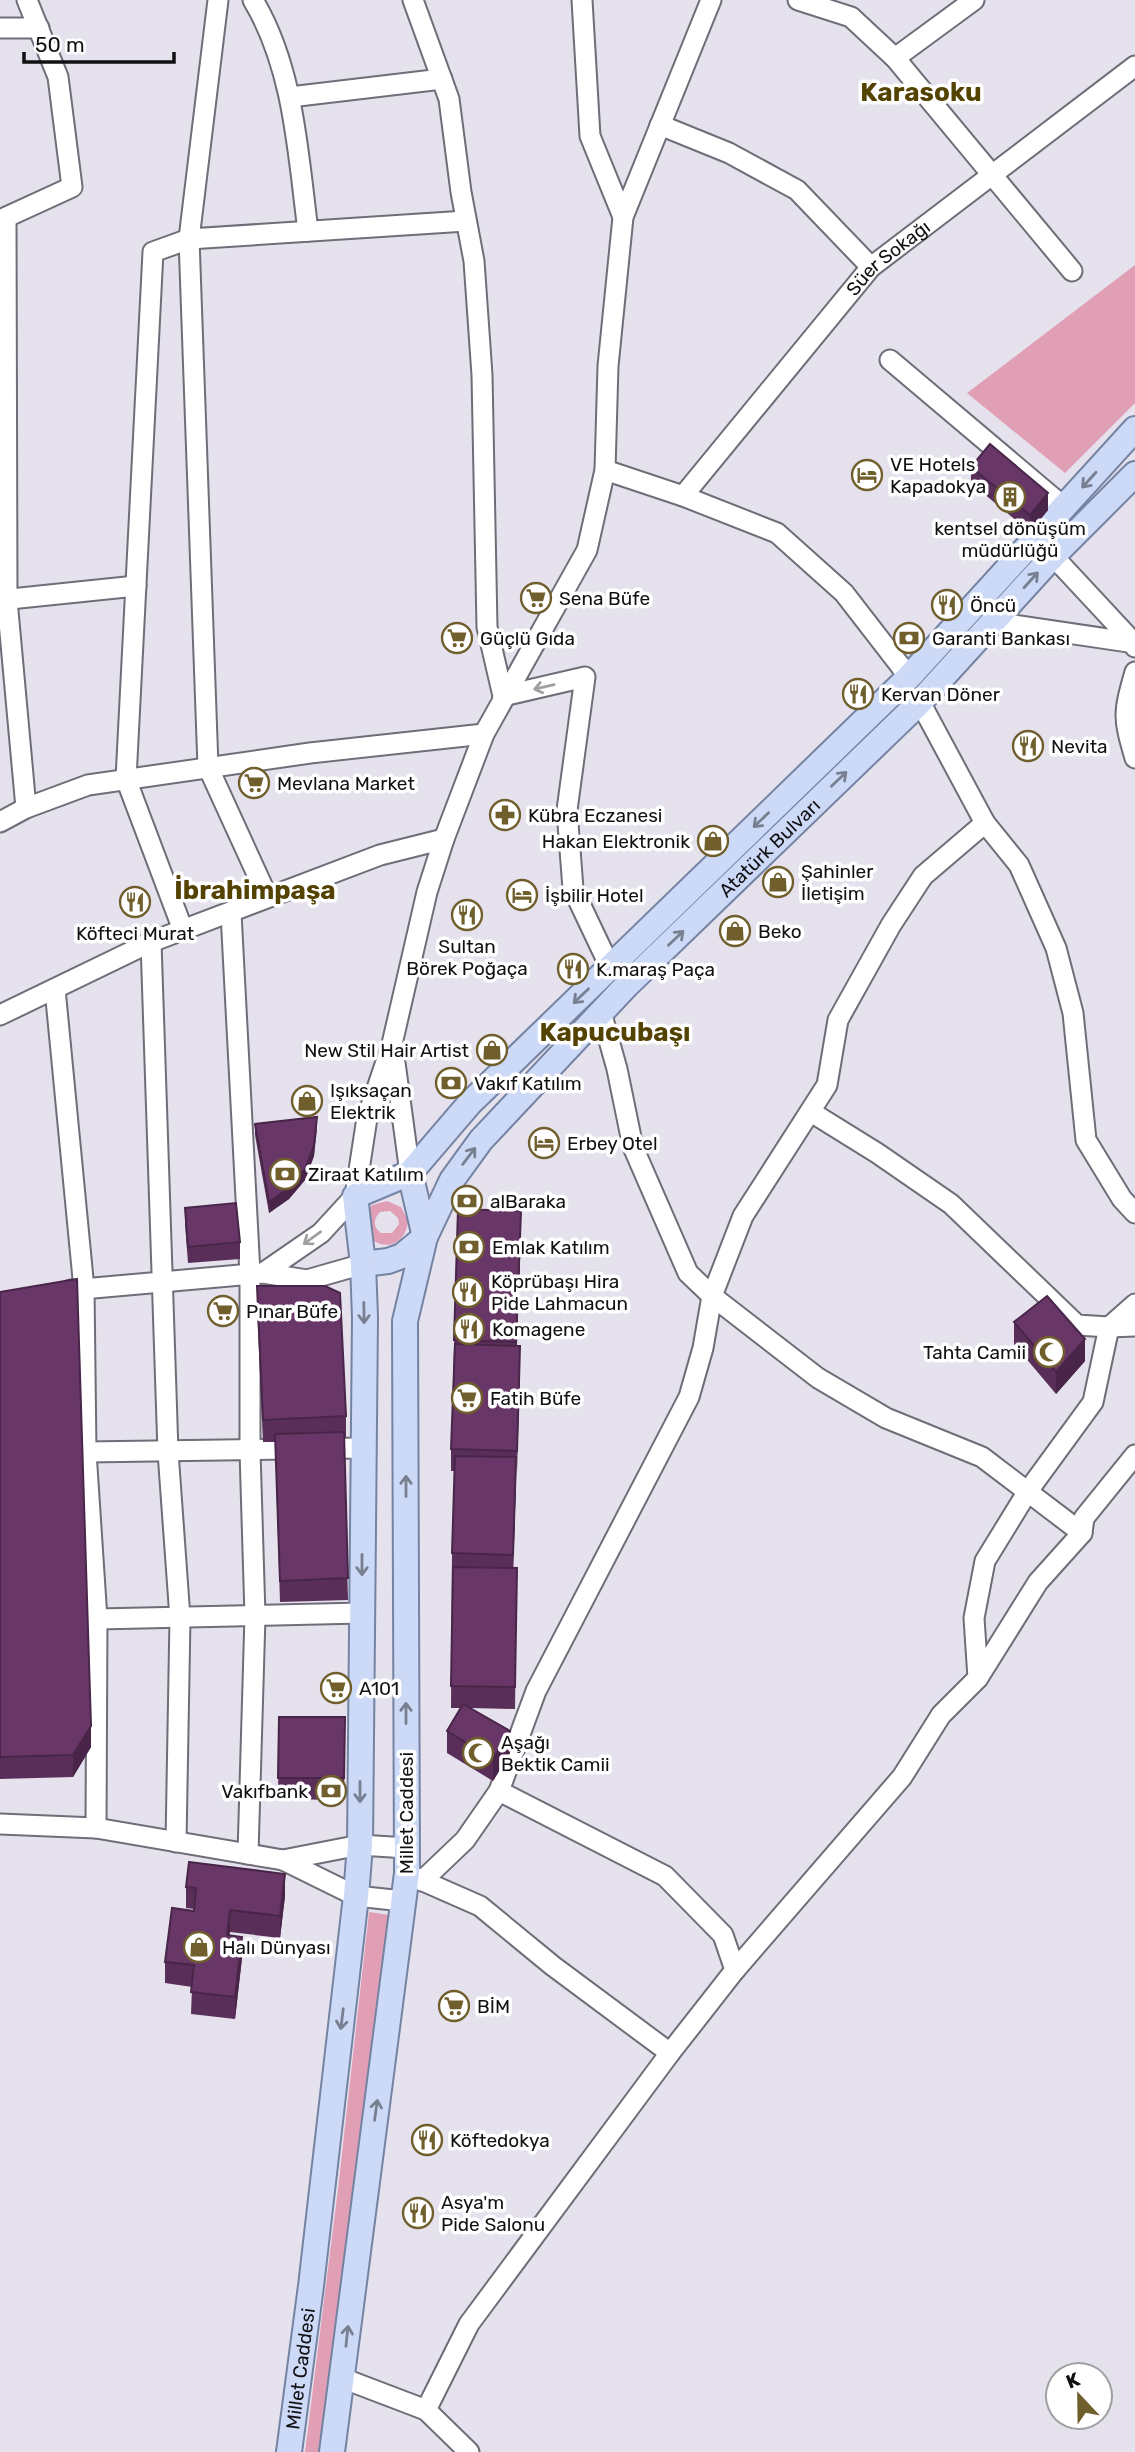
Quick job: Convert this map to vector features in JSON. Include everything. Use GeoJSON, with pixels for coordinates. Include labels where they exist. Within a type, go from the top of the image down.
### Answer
{"type":"FeatureCollection","features":[{"type":"Feature","properties":{"kind":"main road","name":"Atatürk Bulvarı"},"geometry":{"type":"LineString","coordinates":[[410,1173],[470,1103],[909,677],[1135,429]]}},
{"type":"Feature","properties":{"kind":"main road","name":"Atatürk Bulvarı"},"geometry":{"type":"LineString","coordinates":[[425,1237],[452,1180],[481,1140],[601,1012],[920,702],[1053,556],[1135,474]]}},
{"type":"Feature","properties":{"kind":"main road"},"geometry":{"type":"LineString","coordinates":[[355,1196],[410,1173]]}},
{"type":"Feature","properties":{"kind":"main road","name":"Millet Caddesi"},"geometry":{"type":"LineString","coordinates":[[332,2452],[403,1901],[415,1877],[407,1848],[405,1321],[425,1237],[410,1173]]}},
{"type":"Feature","properties":{"kind":"main road","name":"Millet Caddesi"},"geometry":{"type":"LineString","coordinates":[[289,2452],[312,2286],[360,1845],[365,1317],[363,1264],[355,1196]]}},
{"type":"Feature","properties":{"kind":"main road"},"geometry":{"type":"LineString","coordinates":[[363,1264],[401,1256],[425,1237]]}},
{"type":"Feature","properties":{"kind":"street"},"geometry":{"type":"LineString","coordinates":[[26,808],[4,600],[3,219],[72,187],[58,76],[27,0]]}},
{"type":"Feature","properties":{"kind":"street"},"geometry":{"type":"LineString","coordinates":[[218,0],[189,239],[208,767],[267,896]]}},
{"type":"Feature","properties":{"kind":"street"},"geometry":{"type":"LineString","coordinates":[[253,0],[267,23],[290,97],[308,231]]}},
{"type":"Feature","properties":{"kind":"street"},"geometry":{"type":"LineString","coordinates":[[413,0],[449,99],[474,261],[482,375],[487,627],[503,696]]}},
{"type":"Feature","properties":{"kind":"street"},"geometry":{"type":"LineString","coordinates":[[582,0],[590,136],[623,217]]}},
{"type":"Feature","properties":{"kind":"street"},"geometry":{"type":"LineString","coordinates":[[256,1273],[321,1233],[355,1196],[367,1118],[392,1044],[427,892],[443,839],[484,734],[587,550],[605,470],[608,366],[623,217],[711,0]]}},
{"type":"Feature","properties":{"kind":"street"},"geometry":{"type":"LineString","coordinates":[[798,0],[852,17],[895,58],[1072,271]]}},
{"type":"Feature","properties":{"kind":"street"},"geometry":{"type":"LineString","coordinates":[[895,58],[974,0]]}},
{"type":"Feature","properties":{"kind":"street"},"geometry":{"type":"LineString","coordinates":[[0,28],[38,28]]}},
{"type":"Feature","properties":{"kind":"street","name":"Süer Sokağı"},"geometry":{"type":"LineString","coordinates":[[683,496],[871,267],[1135,66]]}},
{"type":"Feature","properties":{"kind":"street"},"geometry":{"type":"LineString","coordinates":[[290,97],[442,79]]}},
{"type":"Feature","properties":{"kind":"street"},"geometry":{"type":"LineString","coordinates":[[660,125],[729,153],[797,190],[871,267]]}},
{"type":"Feature","properties":{"kind":"street"},"geometry":{"type":"LineString","coordinates":[[183,930],[126,779],[153,252],[189,239],[467,221]]}},
{"type":"Feature","properties":{"kind":"street"},"geometry":{"type":"LineString","coordinates":[[890,360],[1064,507]]}},
{"type":"Feature","properties":{"kind":"street"},"geometry":{"type":"LineString","coordinates":[[605,470],[683,496],[777,533],[844,593],[909,677]]}},
{"type":"Feature","properties":{"kind":"street"},"geometry":{"type":"LineString","coordinates":[[1053,556],[1134,643]]}},
{"type":"Feature","properties":{"kind":"street"},"geometry":{"type":"LineString","coordinates":[[4,600],[136,586]]}},
{"type":"Feature","properties":{"kind":"street"},"geometry":{"type":"LineString","coordinates":[[993,622],[1134,643]]}},
{"type":"Feature","properties":{"kind":"street"},"geometry":{"type":"LineString","coordinates":[[1135,672],[1126,702],[1124,722],[1135,758]]}},
{"type":"Feature","properties":{"kind":"street"},"geometry":{"type":"LineString","coordinates":[[503,696],[585,677],[566,810],[573,889],[610,967]]}},
{"type":"Feature","properties":{"kind":"street"},"geometry":{"type":"LineString","coordinates":[[920,702],[985,823],[1018,865],[1056,948],[1073,1013],[1086,1140],[1122,1199],[1135,1213]]}},
{"type":"Feature","properties":{"kind":"street"},"geometry":{"type":"LineString","coordinates":[[0,822],[26,808],[88,785],[310,753],[484,734]]}},
{"type":"Feature","properties":{"kind":"street"},"geometry":{"type":"LineString","coordinates":[[415,1877],[465,1840],[499,1791],[536,1691],[689,1397],[704,1348],[712,1296],[743,1216],[827,1084],[838,1020],[891,925],[923,876],[985,823]]}},
{"type":"Feature","properties":{"kind":"street"},"geometry":{"type":"LineString","coordinates":[[0,1015],[151,942],[380,855],[443,839]]}},
{"type":"Feature","properties":{"kind":"street"},"geometry":{"type":"LineString","coordinates":[[231,913],[256,1273],[250,1451],[256,1616],[248,1854]]}},
{"type":"Feature","properties":{"kind":"street"},"geometry":{"type":"LineString","coordinates":[[151,942],[168,1452],[180,1618],[176,1842]]}},
{"type":"Feature","properties":{"kind":"street"},"geometry":{"type":"LineString","coordinates":[[55,989],[84,1289],[86,1452],[97,1619],[96,1828]]}},
{"type":"Feature","properties":{"kind":"street"},"geometry":{"type":"LineString","coordinates":[[601,1012],[617,1069],[632,1147],[688,1273],[712,1296],[818,1378],[886,1418],[982,1457],[1082,1533]]}},
{"type":"Feature","properties":{"kind":"street"},"geometry":{"type":"LineString","coordinates":[[392,1044],[410,1173]]}},
{"type":"Feature","properties":{"kind":"street"},"geometry":{"type":"LineString","coordinates":[[811,1112],[951,1204],[1077,1325],[1135,1326]]}},
{"type":"Feature","properties":{"kind":"street"},"geometry":{"type":"LineString","coordinates":[[48,1292],[256,1273],[307,1280],[363,1264]]}},
{"type":"Feature","properties":{"kind":"street"},"geometry":{"type":"LineString","coordinates":[[978,1678],[974,1619],[985,1561],[1028,1491],[1093,1402],[1109,1327],[1135,1304]]}},
{"type":"Feature","properties":{"kind":"street"},"geometry":{"type":"LineString","coordinates":[[86,1452],[363,1448]]}},
{"type":"Feature","properties":{"kind":"street"},"geometry":{"type":"LineString","coordinates":[[426,2410],[470,2324],[670,2053],[735,1970],[902,1777],[941,1715],[978,1678],[1038,1582],[1082,1533],[1084,1518],[1135,1455]]}},
{"type":"Feature","properties":{"kind":"street"},"geometry":{"type":"LineString","coordinates":[[97,1619],[362,1612]]}},
{"type":"Feature","properties":{"kind":"street"},"geometry":{"type":"LineString","coordinates":[[499,1791],[665,1876],[723,1935],[735,1970]]}},
{"type":"Feature","properties":{"kind":"street"},"geometry":{"type":"LineString","coordinates":[[0,1824],[96,1828],[283,1860],[356,1896],[403,1901]]}},
{"type":"Feature","properties":{"kind":"street"},"geometry":{"type":"LineString","coordinates":[[283,1860],[360,1845],[407,1848]]}},
{"type":"Feature","properties":{"kind":"street"},"geometry":{"type":"LineString","coordinates":[[415,1877],[480,1906],[553,1966],[670,2053]]}},
{"type":"Feature","properties":{"kind":"street"},"geometry":{"type":"LineString","coordinates":[[342,2378],[426,2410],[469,2452]]}},
{"type":"Feature","properties":{"kind":"shaded area"},"geometry":{"type":"Polygon","coordinates":[[[1135,265],[1135,403],[1065,473],[967,393],[1135,265]]]}},
{"type":"Feature","properties":{"kind":"shaded area"},"geometry":{"type":"Polygon","coordinates":[[[387,1201],[401,1207],[408,1221],[407,1228],[395,1243],[384,1245],[371,1239],[367,1211],[372,1205],[387,1201]],[[390,1211],[380,1212],[375,1226],[381,1233],[392,1233],[399,1224],[398,1218],[390,1211]]]}},
{"type":"Feature","properties":{"kind":"shaded area"},"geometry":{"type":"Polygon","coordinates":[[[369,1912],[389,1915],[322,2452],[305,2452],[338,2189],[369,1912]]]}},
{"type":"Feature","properties":{"kind":"building"},"geometry":{"type":"Polygon","coordinates":[[[990,444],[1048,493],[1030,515],[971,467],[990,444]]]}},
{"type":"Feature","properties":{"kind":"building","name":"Ziraat Katılım"},"geometry":{"type":"Polygon","coordinates":[[[317,1117],[314,1145],[305,1169],[289,1188],[269,1202],[255,1124],[317,1117]]]}},
{"type":"Feature","properties":{"kind":"building"},"geometry":{"type":"Polygon","coordinates":[[[236,1203],[240,1242],[188,1247],[185,1208],[236,1203]]]}},
{"type":"Feature","properties":{"kind":"building"},"geometry":{"type":"Polygon","coordinates":[[[458,1209],[521,1211],[516,1342],[454,1340],[458,1209]]]}},
{"type":"Feature","properties":{"kind":"building"},"geometry":{"type":"Polygon","coordinates":[[[77,1279],[91,1726],[73,1755],[0,1757],[0,1292],[77,1279]]]}},
{"type":"Feature","properties":{"kind":"building"},"geometry":{"type":"Polygon","coordinates":[[[257,1286],[325,1286],[340,1293],[346,1416],[263,1420],[257,1286]]]}},
{"type":"Feature","properties":{"kind":"building"},"geometry":{"type":"Polygon","coordinates":[[[1047,1296],[1085,1339],[1056,1372],[1014,1322],[1047,1296]]]}},
{"type":"Feature","properties":{"kind":"building"},"geometry":{"type":"Polygon","coordinates":[[[455,1344],[520,1346],[517,1451],[451,1449],[455,1344]]]}},
{"type":"Feature","properties":{"kind":"building"},"geometry":{"type":"Polygon","coordinates":[[[344,1432],[348,1578],[280,1581],[275,1434],[344,1432]]]}},
{"type":"Feature","properties":{"kind":"building"},"geometry":{"type":"Polygon","coordinates":[[[455,1456],[516,1457],[513,1555],[452,1553],[455,1456]]]}},
{"type":"Feature","properties":{"kind":"building"},"geometry":{"type":"Polygon","coordinates":[[[453,1567],[517,1568],[515,1687],[451,1686],[453,1567]]]}},
{"type":"Feature","properties":{"kind":"building"},"geometry":{"type":"Polygon","coordinates":[[[463,1704],[510,1731],[493,1759],[447,1731],[463,1704]]]}},
{"type":"Feature","properties":{"kind":"building"},"geometry":{"type":"Polygon","coordinates":[[[279,1717],[345,1717],[344,1778],[278,1778],[279,1717]]]}},
{"type":"Feature","properties":{"kind":"building","name":"Halı Dünyası"},"geometry":{"type":"Polygon","coordinates":[[[189,1862],[285,1874],[280,1916],[230,1910],[227,1935],[242,1937],[235,1997],[191,1992],[194,1965],[165,1962],[172,1908],[194,1911],[196,1888],[186,1887],[189,1862]]]}},
{"type":"Feature","properties":{"kind":"place","name":"VE Hotels Kapadokya"},"geometry":{"type":"Point","coordinates":[867,475]}},
{"type":"Feature","properties":{"kind":"place","name":"kentsel dönüşüm müdürlüğü"},"geometry":{"type":"Point","coordinates":[1010,497]}},
{"type":"Feature","properties":{"kind":"place","name":"Sena Büfe"},"geometry":{"type":"Point","coordinates":[536,598]}},
{"type":"Feature","properties":{"kind":"place","name":"Öncü"},"geometry":{"type":"Point","coordinates":[947,605]}},
{"type":"Feature","properties":{"kind":"place","name":"Güçlü Gıda"},"geometry":{"type":"Point","coordinates":[457,638]}},
{"type":"Feature","properties":{"kind":"place","name":"Garanti Bankası"},"geometry":{"type":"Point","coordinates":[909,638]}},
{"type":"Feature","properties":{"kind":"place","name":"Kervan Döner"},"geometry":{"type":"Point","coordinates":[858,694]}},
{"type":"Feature","properties":{"kind":"place","name":"Nevita"},"geometry":{"type":"Point","coordinates":[1028,746]}},
{"type":"Feature","properties":{"kind":"place","name":"Mevlana Market"},"geometry":{"type":"Point","coordinates":[254,783]}},
{"type":"Feature","properties":{"kind":"place","name":"Kübra Eczanesi"},"geometry":{"type":"Point","coordinates":[505,815]}},
{"type":"Feature","properties":{"kind":"place","name":"Hakan Elektronik"},"geometry":{"type":"Point","coordinates":[713,841]}},
{"type":"Feature","properties":{"kind":"place","name":"Şahinler İletişim"},"geometry":{"type":"Point","coordinates":[778,882]}},
{"type":"Feature","properties":{"kind":"place","name":"İşbilir Hotel"},"geometry":{"type":"Point","coordinates":[522,895]}},
{"type":"Feature","properties":{"kind":"place","name":"Köfteci Murat"},"geometry":{"type":"Point","coordinates":[135,902]}},
{"type":"Feature","properties":{"kind":"place","name":"Sultan Börek Poğaça"},"geometry":{"type":"Point","coordinates":[467,915]}},
{"type":"Feature","properties":{"kind":"place","name":"Beko"},"geometry":{"type":"Point","coordinates":[735,931]}},
{"type":"Feature","properties":{"kind":"place","name":"K.maraş Paça"},"geometry":{"type":"Point","coordinates":[573,969]}},
{"type":"Feature","properties":{"kind":"place","name":"New Stil Hair Artist"},"geometry":{"type":"Point","coordinates":[492,1050]}},
{"type":"Feature","properties":{"kind":"place","name":"Vakıf Katılım"},"geometry":{"type":"Point","coordinates":[451,1083]}},
{"type":"Feature","properties":{"kind":"place","name":"Işıksaçan Elektrik"},"geometry":{"type":"Point","coordinates":[307,1101]}},
{"type":"Feature","properties":{"kind":"place","name":"Erbey Otel"},"geometry":{"type":"Point","coordinates":[544,1143]}},
{"type":"Feature","properties":{"kind":"place","name":"Ziraat Katılım"},"geometry":{"type":"Point","coordinates":[285,1174]}},
{"type":"Feature","properties":{"kind":"place","name":"alBaraka"},"geometry":{"type":"Point","coordinates":[467,1201]}},
{"type":"Feature","properties":{"kind":"place","name":"Emlak Katılım"},"geometry":{"type":"Point","coordinates":[469,1247]}},
{"type":"Feature","properties":{"kind":"place","name":"Köprübaşı Hira Pide Lahmacun"},"geometry":{"type":"Point","coordinates":[468,1292]}},
{"type":"Feature","properties":{"kind":"place","name":"Pınar Büfe"},"geometry":{"type":"Point","coordinates":[223,1311]}},
{"type":"Feature","properties":{"kind":"place","name":"Komagene"},"geometry":{"type":"Point","coordinates":[469,1329]}},
{"type":"Feature","properties":{"kind":"place","name":"Tahta Camii"},"geometry":{"type":"Point","coordinates":[1049,1352]}},
{"type":"Feature","properties":{"kind":"place","name":"Fatih Büfe"},"geometry":{"type":"Point","coordinates":[467,1398]}},
{"type":"Feature","properties":{"kind":"place","name":"A101"},"geometry":{"type":"Point","coordinates":[336,1688]}},
{"type":"Feature","properties":{"kind":"place","name":"Aşağı Bektik Camii"},"geometry":{"type":"Point","coordinates":[478,1753]}},
{"type":"Feature","properties":{"kind":"place","name":"Vakıfbank"},"geometry":{"type":"Point","coordinates":[331,1791]}},
{"type":"Feature","properties":{"kind":"place","name":"Halı Dünyası"},"geometry":{"type":"Point","coordinates":[199,1947]}},
{"type":"Feature","properties":{"kind":"place","name":"BİM"},"geometry":{"type":"Point","coordinates":[454,2006]}},
{"type":"Feature","properties":{"kind":"place","name":"Köftedokya"},"geometry":{"type":"Point","coordinates":[427,2140]}},
{"type":"Feature","properties":{"kind":"place","name":"Asya'm Pide Salonu"},"geometry":{"type":"Point","coordinates":[418,2213]}},
{"type":"Feature","properties":{"kind":"district","name":"Karasoku"},"geometry":{"type":"Point","coordinates":[921,92]}},
{"type":"Feature","properties":{"kind":"district","name":"İbrahimpaşa"},"geometry":{"type":"Point","coordinates":[255,890]}},
{"type":"Feature","properties":{"kind":"district","name":"Kapucubaşı"},"geometry":{"type":"Point","coordinates":[615,1032]}}]}
